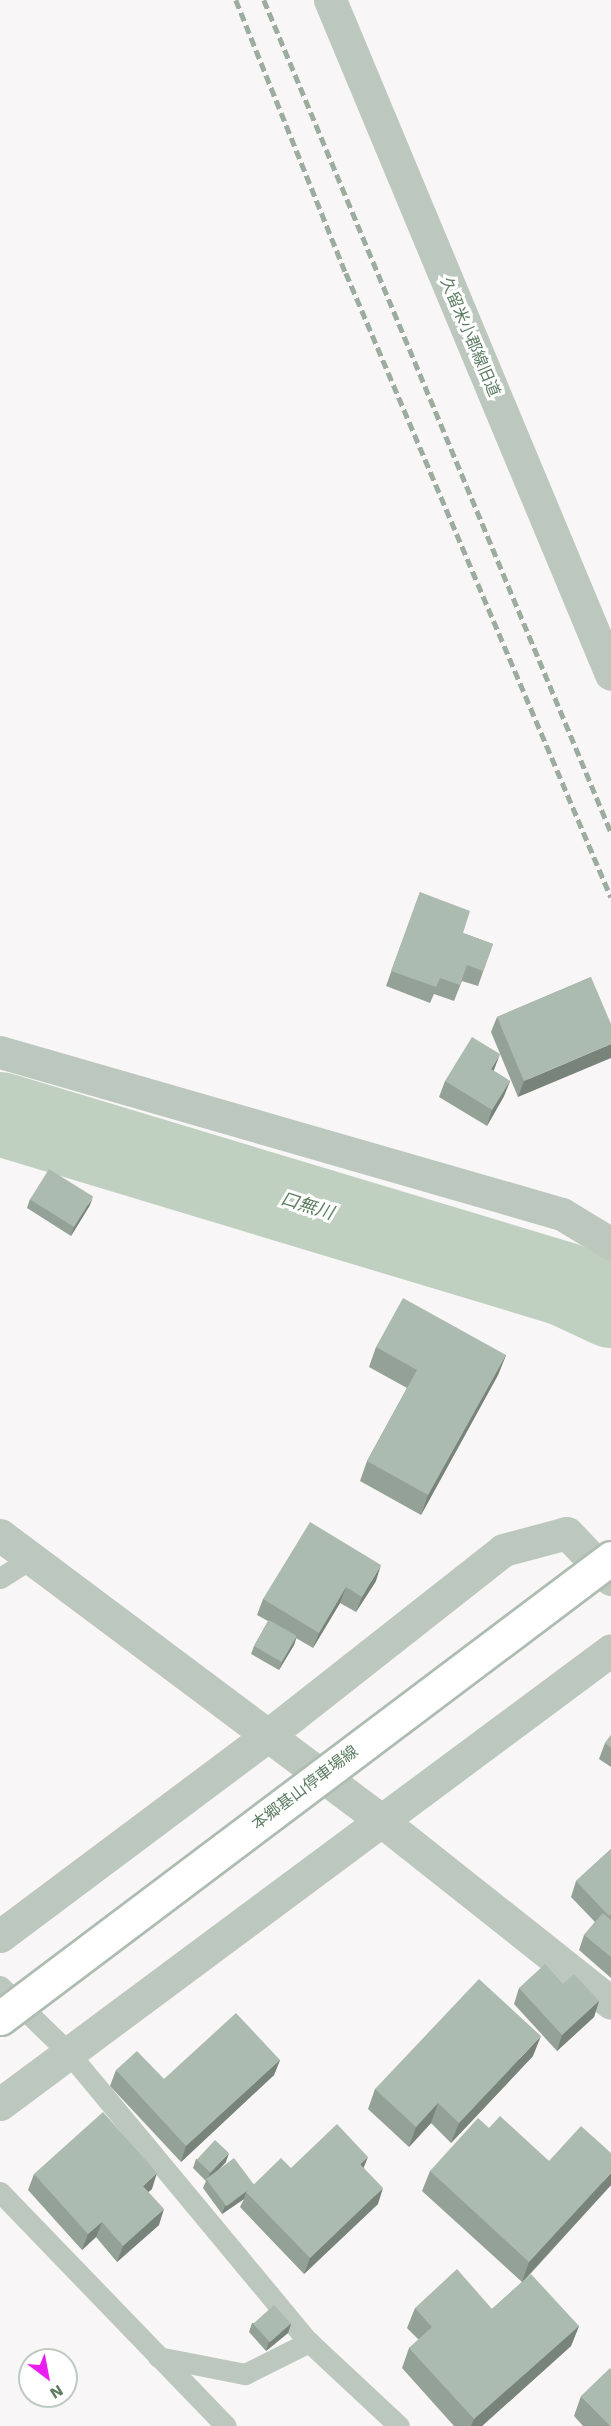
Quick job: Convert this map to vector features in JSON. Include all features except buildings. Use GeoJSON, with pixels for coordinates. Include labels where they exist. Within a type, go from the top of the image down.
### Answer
{"type":"FeatureCollection","features":[{"type":"Feature","properties":{"kind":"main road","name":"本郷基山停車場線"},"geometry":{"type":"LineString","coordinates":[[0,2018],[611,1558]]}},
{"type":"Feature","properties":{"kind":"street","name":"久留米小郡線旧道"},"geometry":{"type":"LineString","coordinates":[[330,0],[611,674]]}},
{"type":"Feature","properties":{"kind":"street"},"geometry":{"type":"LineString","coordinates":[[0,1052],[562,1214],[611,1244]]}},
{"type":"Feature","properties":{"kind":"street"},"geometry":{"type":"LineString","coordinates":[[0,1936],[267,1736],[503,1550],[567,1533],[611,1579]]}},
{"type":"Feature","properties":{"kind":"street"},"geometry":{"type":"LineString","coordinates":[[0,1535],[383,1822],[611,2003]]}},
{"type":"Feature","properties":{"kind":"street"},"geometry":{"type":"LineString","coordinates":[[0,2104],[67,2051],[383,1822],[611,1650]]}},
{"type":"Feature","properties":{"kind":"lane"},"geometry":{"type":"LineString","coordinates":[[0,1578],[30,1559]]}},
{"type":"Feature","properties":{"kind":"lane"},"geometry":{"type":"LineString","coordinates":[[0,1986],[67,2051],[309,2342],[399,2426]]}},
{"type":"Feature","properties":{"kind":"lane"},"geometry":{"type":"LineString","coordinates":[[0,2192],[226,2426]]}},
{"type":"Feature","properties":{"kind":"lane"},"geometry":{"type":"LineString","coordinates":[[158,2357],[245,2374],[309,2342]]}},
{"type":"Feature","properties":{"kind":"waterway","name":"口無川"},"geometry":{"type":"LineString","coordinates":[[0,1114],[564,1284],[611,1306]]}},
{"type":"Feature","properties":{"kind":"railway"},"geometry":{"type":"LineString","coordinates":[[236,0],[346,273],[611,897]]}},
{"type":"Feature","properties":{"kind":"railway"},"geometry":{"type":"LineString","coordinates":[[264,0],[611,832]]}}]}
